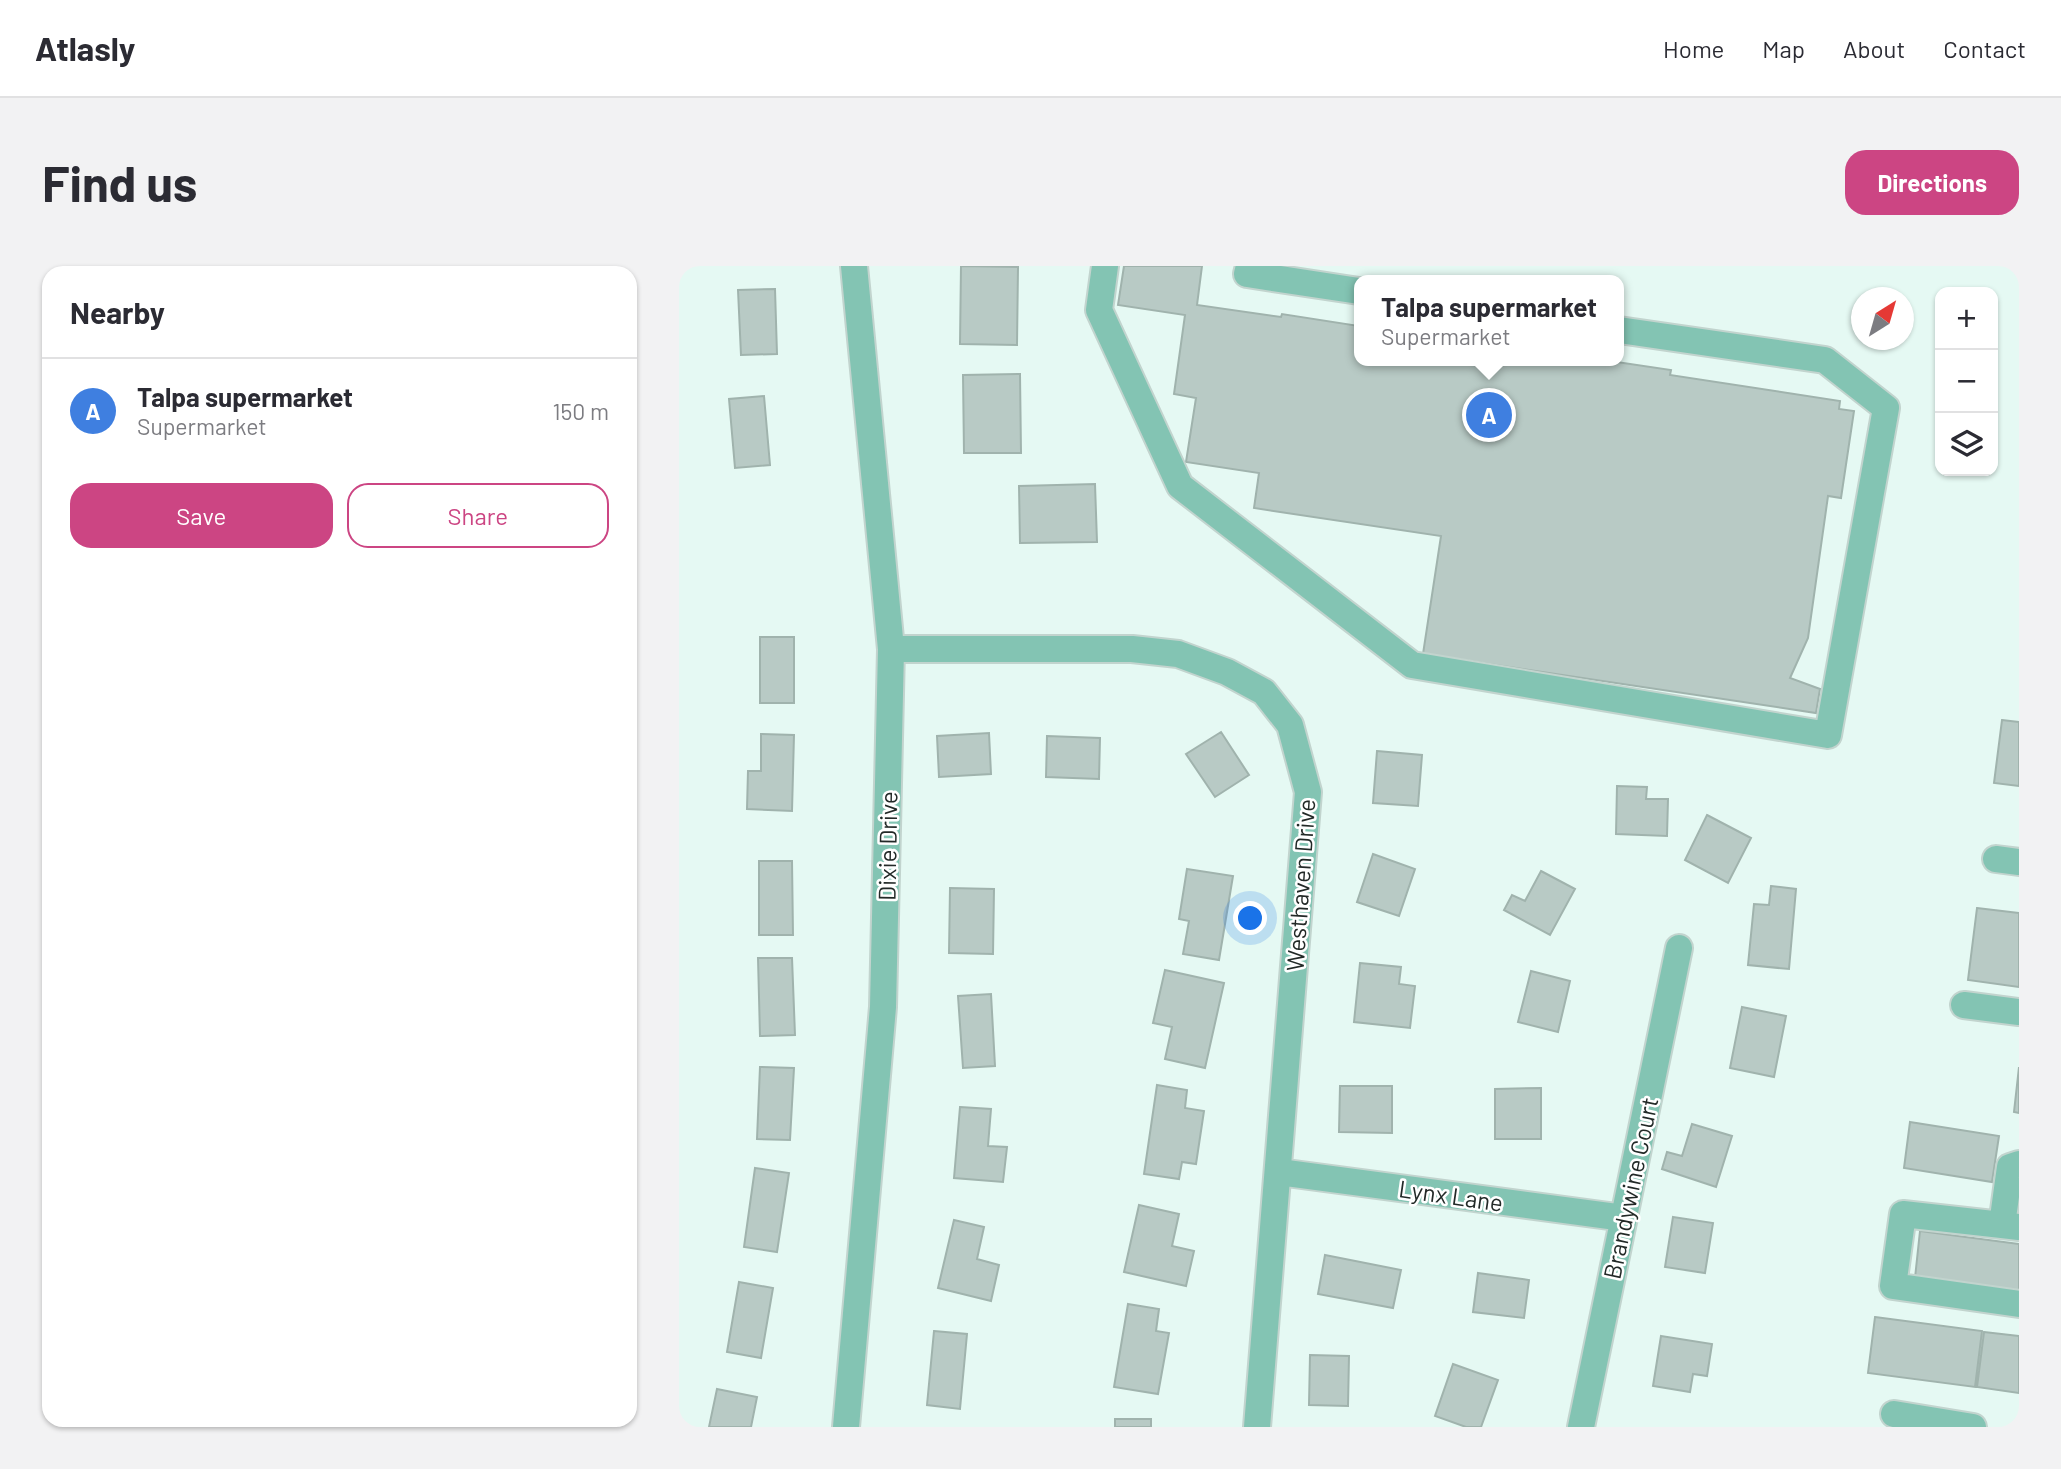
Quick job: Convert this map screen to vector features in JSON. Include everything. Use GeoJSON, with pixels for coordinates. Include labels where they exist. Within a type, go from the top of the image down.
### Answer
{"type":"FeatureCollection","features":[{"type":"Feature","properties":{"kind":"street","name":"Dixie Drive"},"geometry":{"type":"LineString","coordinates":[[846,1427],[883,1007],[891,649],[854,266]]}},
{"type":"Feature","properties":{"kind":"street"},"geometry":{"type":"LineString","coordinates":[[1105,266],[1099,310],[1180,486],[1412,665],[1828,736],[1886,408],[1825,360],[1624,331]]}},
{"type":"Feature","properties":{"kind":"street"},"geometry":{"type":"LineString","coordinates":[[1248,266],[1247,274],[1313,275],[1354,289]]}},
{"type":"Feature","properties":{"kind":"street","name":"Westhaven Drive"},"geometry":{"type":"LineString","coordinates":[[891,649],[1132,649],[1178,654],[1227,672],[1263,692],[1290,725],[1308,792],[1257,1427]]}},
{"type":"Feature","properties":{"kind":"street","name":"Brandywine Court"},"geometry":{"type":"LineString","coordinates":[[1581,1427],[1679,948]]}},
{"type":"Feature","properties":{"kind":"street"},"geometry":{"type":"LineString","coordinates":[[1964,1005],[2019,1012]]}},
{"type":"Feature","properties":{"kind":"street"},"geometry":{"type":"LineString","coordinates":[[2019,1164],[2010,1167],[2010,1226],[1903,1214],[1893,1286],[2019,1304]]}},
{"type":"Feature","properties":{"kind":"street","name":"Lynx Lane"},"geometry":{"type":"LineString","coordinates":[[1279,1172],[1624,1218]]}},
{"type":"Feature","properties":{"kind":"street"},"geometry":{"type":"LineString","coordinates":[[1894,1414],[1973,1427]]}},
{"type":"Feature","properties":{"kind":"building"},"geometry":{"type":"Polygon","coordinates":[[[961,266],[1018,267],[1017,345],[960,344],[961,266]]]}},
{"type":"Feature","properties":{"kind":"building"},"geometry":{"type":"Polygon","coordinates":[[[1124,266],[1202,266],[1197,305],[1354,325],[1354,366],[1624,366],[1624,363],[1671,370],[1670,375],[1840,401],[1839,409],[1854,411],[1841,498],[1828,496],[1808,638],[1790,678],[1820,689],[1816,713],[1423,654],[1441,536],[1254,508],[1259,473],[1186,462],[1196,398],[1174,394],[1185,315],[1118,305],[1124,266]]]}},
{"type":"Feature","properties":{"kind":"building"},"geometry":{"type":"Polygon","coordinates":[[[775,289],[777,354],[741,355],[738,290],[775,289]]]}},
{"type":"Feature","properties":{"kind":"building"},"geometry":{"type":"Polygon","coordinates":[[[1020,374],[1021,453],[964,453],[963,375],[1020,374]]]}},
{"type":"Feature","properties":{"kind":"building"},"geometry":{"type":"Polygon","coordinates":[[[764,396],[770,465],[735,468],[729,399],[764,396]]]}},
{"type":"Feature","properties":{"kind":"building"},"geometry":{"type":"Polygon","coordinates":[[[1095,484],[1097,542],[1020,543],[1019,486],[1095,484]]]}},
{"type":"Feature","properties":{"kind":"building"},"geometry":{"type":"Polygon","coordinates":[[[760,637],[794,637],[794,703],[760,703],[760,637]]]}},
{"type":"Feature","properties":{"kind":"building"},"geometry":{"type":"Polygon","coordinates":[[[2002,720],[2019,722],[2019,786],[1994,783],[2002,720]]]}},
{"type":"Feature","properties":{"kind":"building"},"geometry":{"type":"Polygon","coordinates":[[[1221,732],[1249,775],[1215,797],[1186,754],[1221,732]]]}},
{"type":"Feature","properties":{"kind":"building"},"geometry":{"type":"Polygon","coordinates":[[[989,733],[991,774],[939,777],[937,736],[989,733]]]}},
{"type":"Feature","properties":{"kind":"building"},"geometry":{"type":"Polygon","coordinates":[[[761,734],[794,735],[792,811],[747,809],[748,771],[761,771],[761,734]]]}},
{"type":"Feature","properties":{"kind":"building"},"geometry":{"type":"Polygon","coordinates":[[[1047,736],[1100,738],[1099,779],[1046,777],[1047,736]]]}},
{"type":"Feature","properties":{"kind":"building"},"geometry":{"type":"Polygon","coordinates":[[[1377,751],[1422,755],[1418,806],[1373,803],[1377,751]]]}},
{"type":"Feature","properties":{"kind":"building"},"geometry":{"type":"Polygon","coordinates":[[[1617,786],[1647,787],[1646,799],[1668,799],[1667,836],[1616,834],[1617,786]]]}},
{"type":"Feature","properties":{"kind":"building"},"geometry":{"type":"Polygon","coordinates":[[[1707,815],[1751,838],[1728,883],[1685,860],[1707,815]]]}},
{"type":"Feature","properties":{"kind":"building"},"geometry":{"type":"Polygon","coordinates":[[[1373,854],[1415,869],[1399,916],[1357,902],[1373,854]]]}},
{"type":"Feature","properties":{"kind":"building"},"geometry":{"type":"Polygon","coordinates":[[[759,861],[792,861],[793,935],[759,935],[759,861]]]}},
{"type":"Feature","properties":{"kind":"building"},"geometry":{"type":"Polygon","coordinates":[[[1187,869],[1233,876],[1219,960],[1183,954],[1189,921],[1179,919],[1187,869]]]}},
{"type":"Feature","properties":{"kind":"building"},"geometry":{"type":"Polygon","coordinates":[[[1541,871],[1575,889],[1550,935],[1504,910],[1512,895],[1525,901],[1541,871]]]}},
{"type":"Feature","properties":{"kind":"building"},"geometry":{"type":"Polygon","coordinates":[[[1771,886],[1796,889],[1789,969],[1748,965],[1754,904],[1769,905],[1771,886]]]}},
{"type":"Feature","properties":{"kind":"building"},"geometry":{"type":"Polygon","coordinates":[[[950,888],[994,889],[993,954],[949,953],[950,888]]]}},
{"type":"Feature","properties":{"kind":"building"},"geometry":{"type":"Polygon","coordinates":[[[1977,908],[2019,913],[2019,987],[1968,980],[1977,908]]]}},
{"type":"Feature","properties":{"kind":"building"},"geometry":{"type":"Polygon","coordinates":[[[758,958],[792,958],[795,1035],[760,1036],[758,958]]]}},
{"type":"Feature","properties":{"kind":"building"},"geometry":{"type":"Polygon","coordinates":[[[1360,963],[1401,967],[1399,984],[1415,986],[1410,1028],[1354,1022],[1360,963]]]}},
{"type":"Feature","properties":{"kind":"building"},"geometry":{"type":"Polygon","coordinates":[[[1165,970],[1224,983],[1205,1068],[1165,1059],[1172,1027],[1153,1023],[1165,970]]]}},
{"type":"Feature","properties":{"kind":"building"},"geometry":{"type":"Polygon","coordinates":[[[1531,971],[1570,981],[1558,1032],[1518,1022],[1531,971]]]}},
{"type":"Feature","properties":{"kind":"building"},"geometry":{"type":"Polygon","coordinates":[[[991,994],[995,1066],[963,1068],[958,996],[991,994]]]}},
{"type":"Feature","properties":{"kind":"building"},"geometry":{"type":"Polygon","coordinates":[[[1742,1007],[1786,1016],[1774,1077],[1730,1068],[1742,1007]]]}},
{"type":"Feature","properties":{"kind":"building"},"geometry":{"type":"Polygon","coordinates":[[[760,1067],[794,1068],[790,1140],[757,1139],[760,1067]]]}},
{"type":"Feature","properties":{"kind":"building"},"geometry":{"type":"Polygon","coordinates":[[[2019,1067],[2019,1113],[2014,1112],[2019,1067]]]}},
{"type":"Feature","properties":{"kind":"building"},"geometry":{"type":"Polygon","coordinates":[[[1157,1085],[1187,1090],[1185,1108],[1204,1111],[1196,1164],[1182,1162],[1179,1179],[1144,1174],[1157,1085]]]}},
{"type":"Feature","properties":{"kind":"building"},"geometry":{"type":"Polygon","coordinates":[[[1340,1086],[1392,1086],[1392,1133],[1339,1132],[1340,1086]]]}},
{"type":"Feature","properties":{"kind":"building"},"geometry":{"type":"Polygon","coordinates":[[[1541,1088],[1541,1139],[1495,1139],[1495,1089],[1541,1088]]]}},
{"type":"Feature","properties":{"kind":"building"},"geometry":{"type":"Polygon","coordinates":[[[960,1107],[991,1109],[988,1146],[1007,1147],[1003,1182],[954,1178],[960,1107]]]}},
{"type":"Feature","properties":{"kind":"building"},"geometry":{"type":"Polygon","coordinates":[[[1910,1122],[1999,1136],[1992,1182],[1904,1168],[1910,1122]]]}},
{"type":"Feature","properties":{"kind":"building"},"geometry":{"type":"Polygon","coordinates":[[[1692,1124],[1732,1136],[1716,1187],[1662,1169],[1667,1152],[1682,1156],[1692,1124]]]}},
{"type":"Feature","properties":{"kind":"building"},"geometry":{"type":"Polygon","coordinates":[[[755,1168],[789,1173],[777,1252],[744,1247],[755,1168]]]}},
{"type":"Feature","properties":{"kind":"building"},"geometry":{"type":"Polygon","coordinates":[[[1139,1205],[1179,1214],[1172,1246],[1194,1251],[1186,1286],[1124,1272],[1139,1205]]]}},
{"type":"Feature","properties":{"kind":"building"},"geometry":{"type":"Polygon","coordinates":[[[1673,1217],[1713,1223],[1705,1273],[1665,1267],[1673,1217]]]}},
{"type":"Feature","properties":{"kind":"building"},"geometry":{"type":"Polygon","coordinates":[[[954,1220],[984,1227],[977,1259],[999,1265],[991,1301],[938,1288],[954,1220]]]}},
{"type":"Feature","properties":{"kind":"building"},"geometry":{"type":"Polygon","coordinates":[[[1920,1231],[2019,1244],[2019,1291],[1915,1278],[1920,1231]]]}},
{"type":"Feature","properties":{"kind":"building"},"geometry":{"type":"Polygon","coordinates":[[[1325,1255],[1401,1270],[1393,1308],[1318,1294],[1325,1255]]]}},
{"type":"Feature","properties":{"kind":"building"},"geometry":{"type":"Polygon","coordinates":[[[1478,1273],[1529,1280],[1524,1318],[1473,1312],[1478,1273]]]}},
{"type":"Feature","properties":{"kind":"building"},"geometry":{"type":"Polygon","coordinates":[[[739,1282],[773,1288],[761,1358],[727,1352],[739,1282]]]}},
{"type":"Feature","properties":{"kind":"building"},"geometry":{"type":"Polygon","coordinates":[[[1128,1304],[1159,1309],[1156,1331],[1169,1333],[1158,1394],[1114,1387],[1128,1304]]]}},
{"type":"Feature","properties":{"kind":"building"},"geometry":{"type":"Polygon","coordinates":[[[1875,1317],[1982,1331],[1975,1387],[1868,1373],[1875,1317]]]}},
{"type":"Feature","properties":{"kind":"building"},"geometry":{"type":"Polygon","coordinates":[[[934,1331],[967,1334],[960,1409],[927,1405],[934,1331]]]}},
{"type":"Feature","properties":{"kind":"building"},"geometry":{"type":"Polygon","coordinates":[[[1984,1332],[2019,1336],[2019,1393],[1977,1387],[1984,1332]]]}},
{"type":"Feature","properties":{"kind":"building"},"geometry":{"type":"Polygon","coordinates":[[[1661,1336],[1712,1344],[1707,1376],[1693,1374],[1690,1392],[1653,1386],[1661,1336]]]}},
{"type":"Feature","properties":{"kind":"building"},"geometry":{"type":"Polygon","coordinates":[[[1310,1355],[1349,1356],[1348,1406],[1309,1405],[1310,1355]]]}},
{"type":"Feature","properties":{"kind":"building"},"geometry":{"type":"Polygon","coordinates":[[[1453,1364],[1498,1380],[1481,1427],[1466,1427],[1435,1416],[1453,1364]]]}},
{"type":"Feature","properties":{"kind":"building"},"geometry":{"type":"Polygon","coordinates":[[[717,1389],[757,1397],[751,1427],[709,1427],[717,1389]]]}},
{"type":"Feature","properties":{"kind":"building"},"geometry":{"type":"Polygon","coordinates":[[[1115,1419],[1151,1419],[1151,1427],[1115,1427],[1115,1419]]]}},
{"type":"Feature","properties":{"kind":"place","name":"Talpa supermarket"},"geometry":{"type":"Point","coordinates":[1489,415]}}]}
